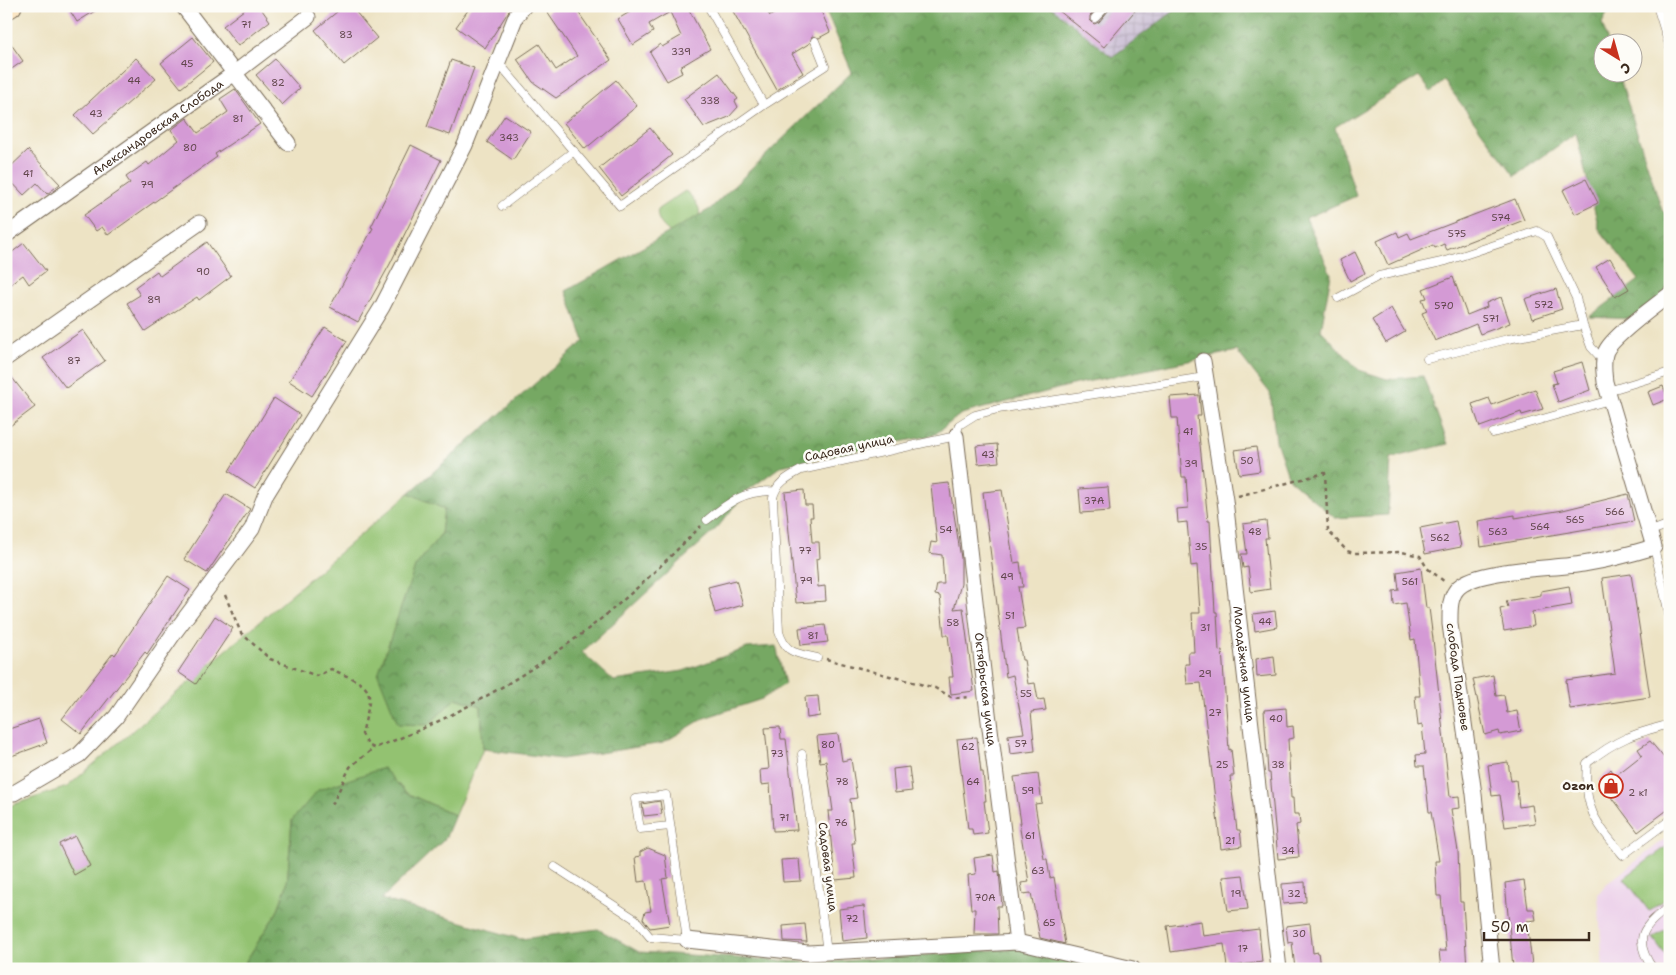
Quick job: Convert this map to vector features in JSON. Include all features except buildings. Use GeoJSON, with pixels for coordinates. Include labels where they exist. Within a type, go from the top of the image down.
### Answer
{"type":"FeatureCollection","features":[{"type":"Feature","properties":{"kind":"street"},"geometry":{"type":"LineString","coordinates":[[6,9],[11,6]]}},
{"type":"Feature","properties":{"kind":"street"},"geometry":{"type":"LineString","coordinates":[[184,6],[236,72],[288,143]]}},
{"type":"Feature","properties":{"kind":"street"},"geometry":{"type":"LineString","coordinates":[[6,792],[14,793],[79,755],[116,717],[252,529],[264,496],[382,307],[465,145],[516,16],[524,6]]}},
{"type":"Feature","properties":{"kind":"street","name":"Александровская Слобода"},"geometry":{"type":"LineString","coordinates":[[6,235],[236,72],[308,17]]}},
{"type":"Feature","properties":{"kind":"street"},"geometry":{"type":"LineString","coordinates":[[6,358],[200,222]]}},
{"type":"Feature","properties":{"kind":"street"},"geometry":{"type":"LineString","coordinates":[[1457,589],[1473,579],[1489,575],[1619,558],[1654,547],[1651,531],[1609,395],[1603,360],[1606,350],[1614,341],[1670,294]]}},
{"type":"Feature","properties":{"kind":"street","name":"Молодёжная улица"},"geometry":{"type":"LineString","coordinates":[[1203,361],[1225,500],[1279,969]]}},
{"type":"Feature","properties":{"kind":"street","name":"Октябрьская улица"},"geometry":{"type":"LineString","coordinates":[[956,436],[986,697],[1018,942]]}},
{"type":"Feature","properties":{"kind":"street","name":"слобода Подновье"},"geometry":{"type":"LineString","coordinates":[[1457,589],[1450,605],[1450,624],[1474,794],[1492,969]]}},
{"type":"Feature","properties":{"kind":"street"},"geometry":{"type":"LineString","coordinates":[[687,940],[808,953],[1018,942],[1134,969]]}},
{"type":"Feature","properties":{"kind":"lane"},"geometry":{"type":"LineString","coordinates":[[708,6],[764,105]]}},
{"type":"Feature","properties":{"kind":"lane"},"geometry":{"type":"LineString","coordinates":[[1095,18],[1107,6]]}},
{"type":"Feature","properties":{"kind":"lane"},"geometry":{"type":"LineString","coordinates":[[1657,6],[1670,48]]}},
{"type":"Feature","properties":{"kind":"lane"},"geometry":{"type":"LineString","coordinates":[[497,61],[620,206],[764,105],[825,66],[815,40]]}},
{"type":"Feature","properties":{"kind":"lane"},"geometry":{"type":"LineString","coordinates":[[502,206],[574,151]]}},
{"type":"Feature","properties":{"kind":"lane"},"geometry":{"type":"LineString","coordinates":[[1338,298],[1379,276],[1446,261],[1537,231],[1547,238],[1576,298],[1583,326],[1591,347],[1603,360]]}},
{"type":"Feature","properties":{"kind":"lane"},"geometry":{"type":"LineString","coordinates":[[1427,359],[1508,339],[1583,326]]}},
{"type":"Feature","properties":{"kind":"lane"},"geometry":{"type":"LineString","coordinates":[[1493,433],[1609,395],[1670,372]]}},
{"type":"Feature","properties":{"kind":"lane"},"geometry":{"type":"LineString","coordinates":[[956,436],[959,425],[975,415],[998,409],[1205,378]]}},
{"type":"Feature","properties":{"kind":"lane","name":"Садовая улица"},"geometry":{"type":"LineString","coordinates":[[774,491],[785,478],[801,470],[956,436]]}},
{"type":"Feature","properties":{"kind":"lane"},"geometry":{"type":"LineString","coordinates":[[707,520],[730,502],[755,491],[774,491],[780,632],[783,644],[790,651],[817,658]]}},
{"type":"Feature","properties":{"kind":"lane"},"geometry":{"type":"LineString","coordinates":[[1651,531],[1670,524]]}},
{"type":"Feature","properties":{"kind":"lane"},"geometry":{"type":"LineString","coordinates":[[1654,547],[1670,619]]}},
{"type":"Feature","properties":{"kind":"lane"},"geometry":{"type":"LineString","coordinates":[[1670,724],[1630,734],[1610,744],[1587,763],[1585,785],[1596,823],[1623,854],[1670,820]]}},
{"type":"Feature","properties":{"kind":"lane","name":"Садовая улица"},"geometry":{"type":"LineString","coordinates":[[802,754],[827,953]]}},
{"type":"Feature","properties":{"kind":"lane"},"geometry":{"type":"LineString","coordinates":[[554,867],[635,919],[650,937],[687,940],[666,796],[635,800],[640,829],[670,826]]}},
{"type":"Feature","properties":{"kind":"lane"},"geometry":{"type":"LineString","coordinates":[[1653,969],[1645,957],[1642,936],[1648,923],[1670,906]]}},
{"type":"Feature","properties":{"kind":"path"},"geometry":{"type":"LineString","coordinates":[[1225,500],[1325,473],[1328,531],[1347,551],[1354,553],[1402,552],[1420,556],[1434,576],[1457,589]]}},
{"type":"Feature","properties":{"kind":"path"},"geometry":{"type":"LineString","coordinates":[[332,805],[350,768],[374,748],[407,736],[486,696],[560,649],[620,604],[707,520]]}},
{"type":"Feature","properties":{"kind":"path"},"geometry":{"type":"LineString","coordinates":[[225,595],[241,634],[270,659],[317,676],[331,669],[356,680],[367,689],[371,696],[362,734],[368,746],[374,748]]}},
{"type":"Feature","properties":{"kind":"path"},"geometry":{"type":"LineString","coordinates":[[817,658],[836,660],[935,688],[953,698],[986,697]]}},
{"type":"Feature","properties":{"kind":"shaded area"},"geometry":{"type":"Polygon","coordinates":[[[1050,6],[1181,6],[1112,57],[1050,6]]]}},
{"type":"Feature","properties":{"kind":"shaded area"},"geometry":{"type":"Polygon","coordinates":[[[1670,835],[1670,969],[1603,969],[1598,894],[1605,885],[1670,835]]]}},
{"type":"Feature","properties":{"kind":"green space"},"geometry":{"type":"Polygon","coordinates":[[[824,6],[1050,6],[1112,57],[1181,6],[1608,6],[1609,10],[1602,23],[1605,32],[1594,32],[1594,82],[1621,82],[1662,210],[1670,218],[1670,290],[1632,319],[1589,317],[1639,280],[1599,229],[1576,133],[1515,176],[1444,81],[1431,92],[1419,76],[1335,127],[1356,196],[1306,218],[1331,274],[1321,330],[1359,370],[1387,379],[1423,376],[1448,444],[1391,458],[1388,515],[1335,518],[1289,479],[1276,441],[1270,393],[1237,351],[1076,384],[961,414],[934,435],[781,466],[747,491],[717,528],[582,652],[614,681],[683,671],[747,648],[776,646],[785,684],[762,699],[704,718],[663,743],[561,759],[483,749],[481,706],[456,698],[428,725],[398,724],[378,674],[415,567],[441,534],[444,509],[409,493],[584,341],[566,291],[710,209],[852,72],[824,6]]]}},
{"type":"Feature","properties":{"kind":"green space"},"geometry":{"type":"Polygon","coordinates":[[[685,191],[696,203],[699,214],[689,226],[673,234],[661,223],[657,213],[658,209],[685,191]]]}},
{"type":"Feature","properties":{"kind":"green space"},"geometry":{"type":"Polygon","coordinates":[[[409,493],[444,509],[441,534],[415,567],[428,725],[456,698],[481,706],[483,749],[455,815],[406,793],[383,768],[292,820],[287,885],[277,912],[241,969],[6,969],[6,807],[67,787],[409,493]]]}},
{"type":"Feature","properties":{"kind":"green space"},"geometry":{"type":"Polygon","coordinates":[[[383,768],[406,793],[455,815],[445,839],[381,899],[521,939],[598,929],[639,952],[817,963],[1019,948],[1105,969],[241,969],[277,912],[287,885],[292,820],[318,790],[383,768]]]}},
{"type":"Feature","properties":{"kind":"green space"},"geometry":{"type":"Polygon","coordinates":[[[1670,844],[1670,895],[1649,911],[1624,878],[1670,844]]]}},
{"type":"Feature","properties":{"kind":"green space"},"geometry":{"type":"Polygon","coordinates":[[[1670,926],[1670,961],[1653,938],[1670,926]]]}},
{"type":"Feature","properties":{"kind":"place","name":"Ozon"},"geometry":{"type":"Point","coordinates":[1611,786]}}]}
